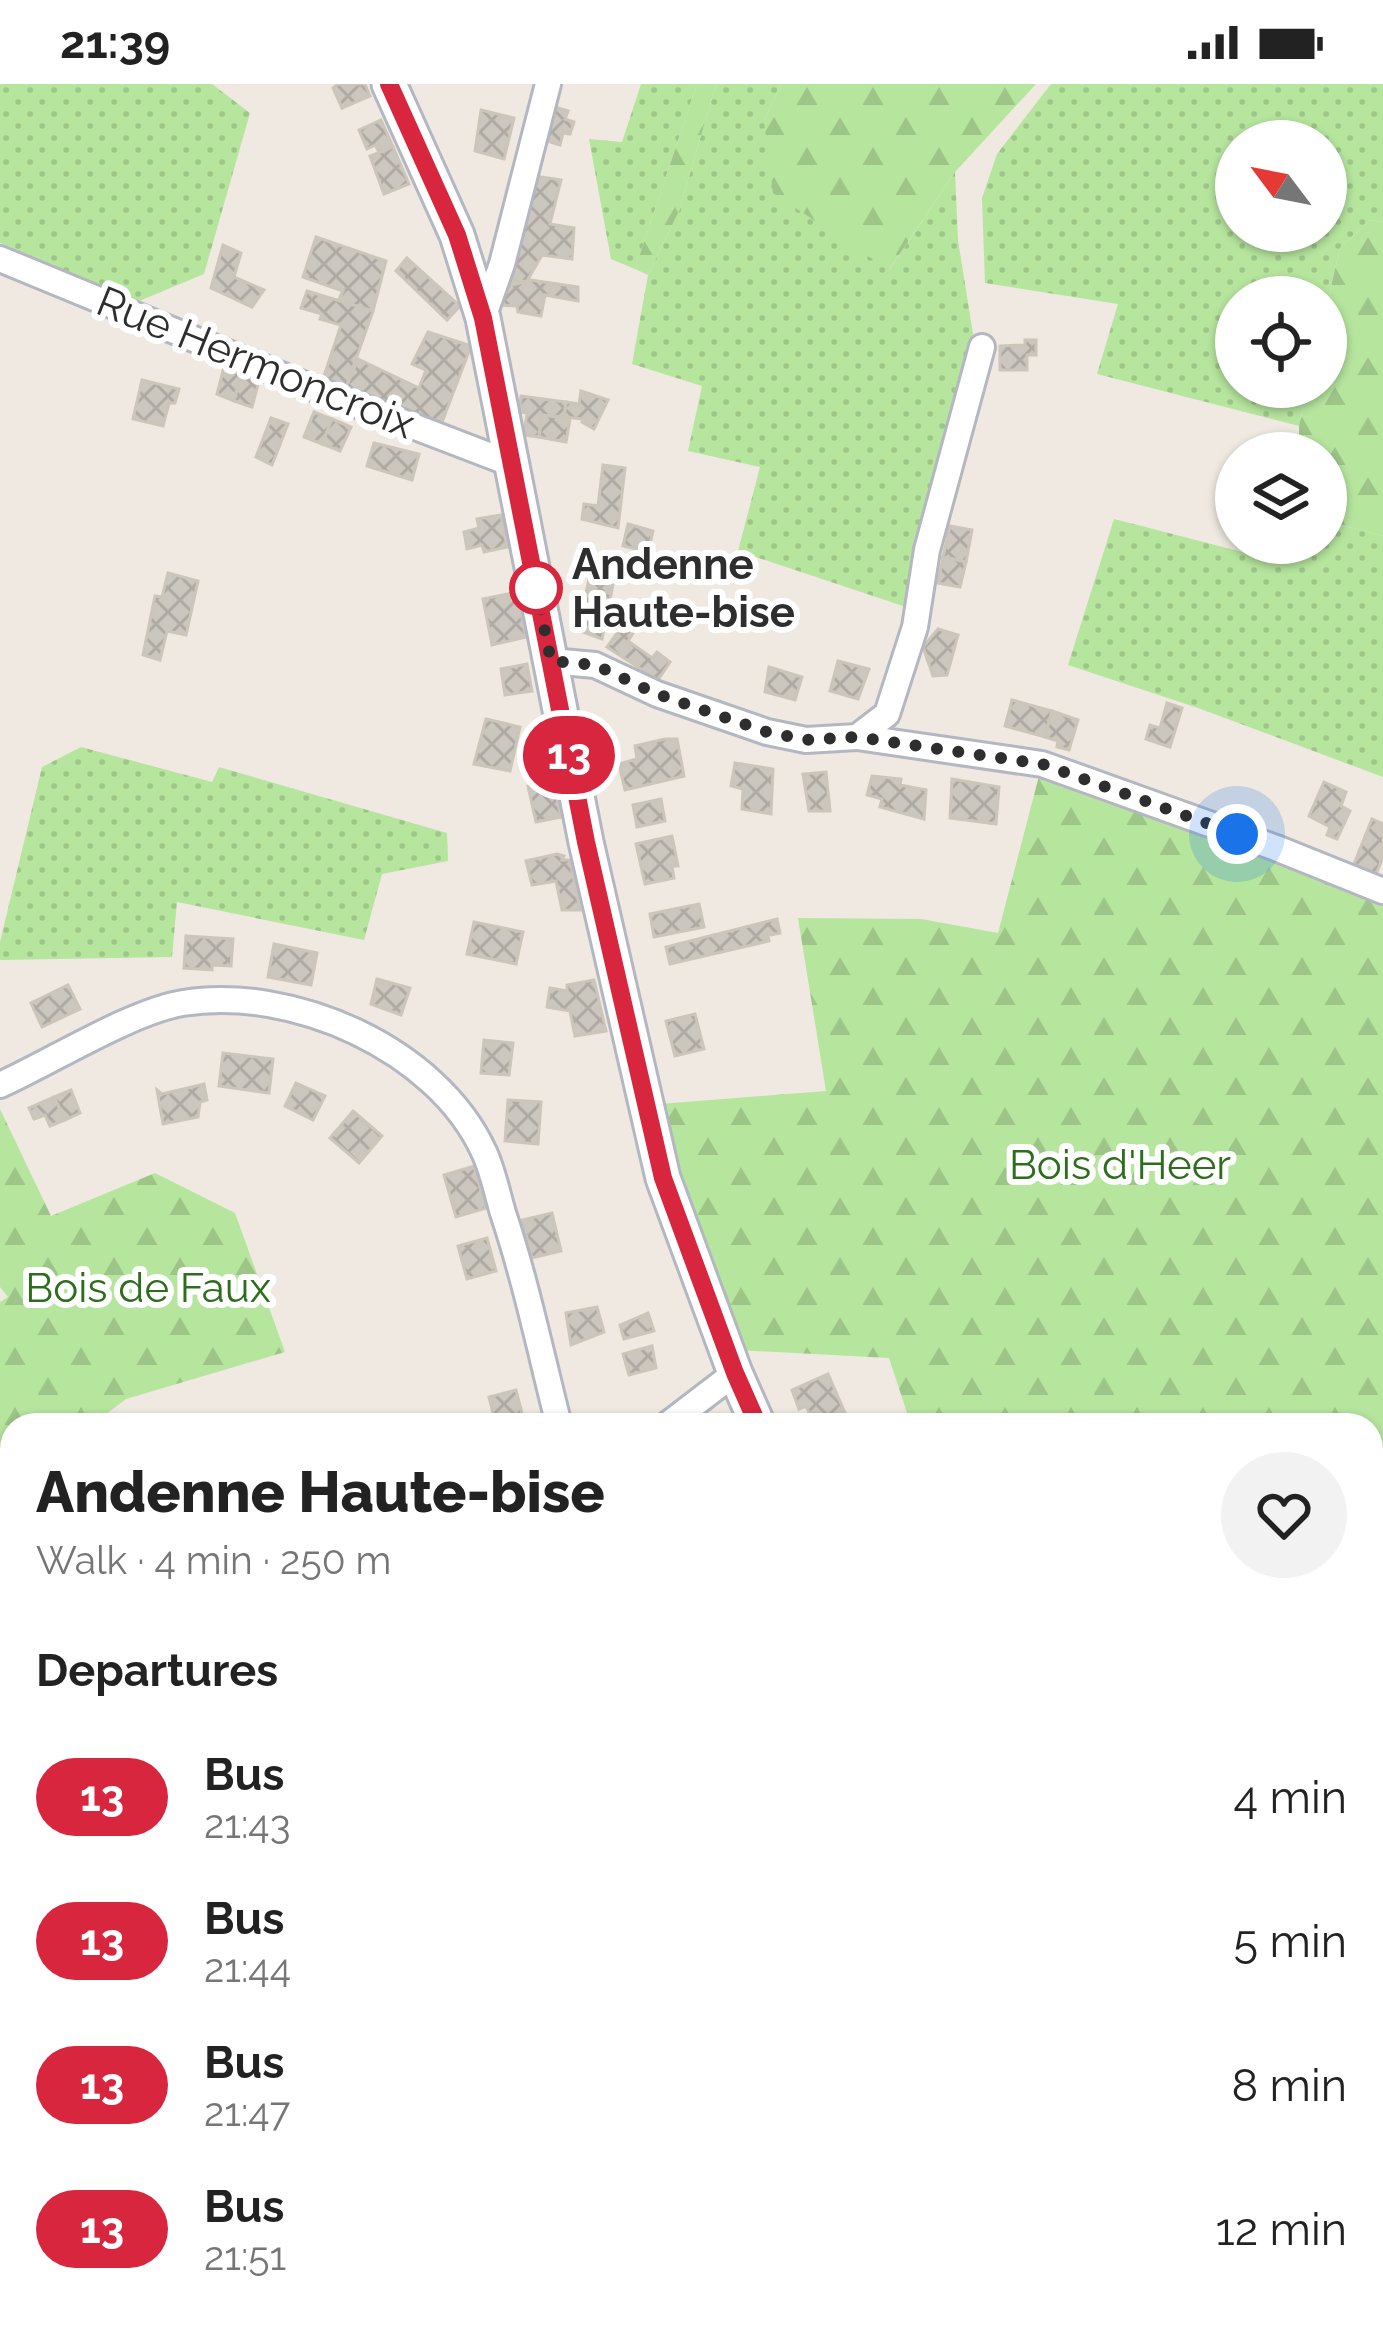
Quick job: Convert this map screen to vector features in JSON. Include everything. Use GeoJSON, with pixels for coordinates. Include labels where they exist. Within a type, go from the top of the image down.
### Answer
{"type":"FeatureCollection","features":[{"type":"Feature","properties":{"kind":"main road"},"geometry":{"type":"LineString","coordinates":[[389,84],[457,235],[483,318],[586,842],[663,1178],[753,1413]]}},
{"type":"Feature","properties":{"kind":"street"},"geometry":{"type":"LineString","coordinates":[[483,318],[502,264],[548,84]]}},
{"type":"Feature","properties":{"kind":"street","name":"Rue Hermoncroix"},"geometry":{"type":"LineString","coordinates":[[0,259],[512,464]]}},
{"type":"Feature","properties":{"kind":"street"},"geometry":{"type":"LineString","coordinates":[[857,737],[887,714],[916,627],[927,550],[982,347]]}},
{"type":"Feature","properties":{"kind":"street"},"geometry":{"type":"LineString","coordinates":[[551,661],[595,665],[657,694],[767,732],[806,740],[857,737],[1042,764],[1383,891]]}},
{"type":"Feature","properties":{"kind":"street"},"geometry":{"type":"LineString","coordinates":[[0,1085],[150,1012],[218,1000],[291,1008],[361,1033],[396,1053],[440,1093],[484,1150],[556,1413]]}},
{"type":"Feature","properties":{"kind":"street"},"geometry":{"type":"LineString","coordinates":[[683,1413],[735,1373]]}},
{"type":"Feature","properties":{"kind":"green space"},"geometry":{"type":"Polygon","coordinates":[[[0,84],[212,84],[250,113],[204,274],[139,301],[0,243],[0,84]]]}},
{"type":"Feature","properties":{"kind":"green space"},"geometry":{"type":"Polygon","coordinates":[[[641,84],[697,84],[635,269],[611,259],[589,139],[622,142],[641,84]]]}},
{"type":"Feature","properties":{"kind":"green space"},"geometry":{"type":"Polygon","coordinates":[[[697,84],[716,84],[679,211],[648,275],[635,269],[697,84]]]}},
{"type":"Feature","properties":{"kind":"green space"},"geometry":{"type":"Polygon","coordinates":[[[716,84],[781,84],[764,121],[890,269],[955,172],[958,240],[976,353],[906,607],[738,551],[760,467],[688,451],[702,386],[632,364],[648,275],[679,211],[716,84]]]}},
{"type":"Feature","properties":{"kind":"green space"},"geometry":{"type":"Polygon","coordinates":[[[781,84],[1036,84],[955,172],[889,270],[773,193],[764,121],[781,84]]]}},
{"type":"Feature","properties":{"kind":"green space"},"geometry":{"type":"Polygon","coordinates":[[[1051,84],[1383,84],[1383,222],[1370,220],[1347,241],[1347,120],[1215,120],[1215,252],[1339,252],[1333,276],[1215,276],[1215,404],[1097,374],[1118,304],[985,283],[982,198],[997,154],[1051,84]]]}},
{"type":"Feature","properties":{"kind":"green space"},"geometry":{"type":"Polygon","coordinates":[[[1370,220],[1383,222],[1383,536],[1347,527],[1347,432],[1299,432],[1303,408],[1347,408],[1347,276],[1333,276],[1339,252],[1347,252],[1347,241],[1370,220]]]}},
{"type":"Feature","properties":{"kind":"green space"},"geometry":{"type":"Polygon","coordinates":[[[1229,408],[1303,408],[1299,426],[1229,408]]]}},
{"type":"Feature","properties":{"kind":"green space"},"geometry":{"type":"Polygon","coordinates":[[[1114,519],[1215,545],[1215,564],[1347,564],[1347,527],[1383,536],[1383,777],[1068,665],[1114,519]]]}},
{"type":"Feature","properties":{"kind":"green space"},"geometry":{"type":"Polygon","coordinates":[[[81,747],[212,782],[219,767],[447,833],[448,861],[382,874],[364,940],[177,902],[172,957],[0,960],[0,942],[42,767],[81,747]]]}},
{"type":"Feature","properties":{"kind":"green space","name":"Bois d'Heer"},"geometry":{"type":"Polygon","coordinates":[[[1039,776],[1383,903],[1383,1413],[907,1413],[889,1358],[736,1350],[660,1104],[826,1091],[798,918],[921,919],[998,933],[1039,776]]]}},
{"type":"Feature","properties":{"kind":"green space","name":"Bois de Faux"},"geometry":{"type":"Polygon","coordinates":[[[0,1109],[51,1216],[155,1173],[235,1213],[285,1352],[126,1399],[108,1413],[0,1413],[0,1302],[8,1297],[0,1287],[0,1109]]]}},
{"type":"Feature","properties":{"kind":"building"},"geometry":{"type":"Polygon","coordinates":[[[365,84],[370,96],[342,108],[333,88],[365,84]]]}},
{"type":"Feature","properties":{"kind":"building"},"geometry":{"type":"Polygon","coordinates":[[[549,105],[568,111],[565,119],[574,122],[570,134],[563,133],[560,145],[541,139],[549,105]]]}},
{"type":"Feature","properties":{"kind":"building"},"geometry":{"type":"Polygon","coordinates":[[[481,110],[514,118],[504,159],[475,151],[481,110]]]}},
{"type":"Feature","properties":{"kind":"building"},"geometry":{"type":"Polygon","coordinates":[[[381,120],[393,147],[379,152],[375,145],[367,149],[359,130],[381,120]]]}},
{"type":"Feature","properties":{"kind":"building"},"geometry":{"type":"Polygon","coordinates":[[[393,147],[409,184],[384,194],[370,156],[393,147]]]}},
{"type":"Feature","properties":{"kind":"building"},"geometry":{"type":"Polygon","coordinates":[[[528,175],[561,180],[550,224],[574,228],[572,259],[542,255],[527,281],[503,283],[528,175]]]}},
{"type":"Feature","properties":{"kind":"building"},"geometry":{"type":"Polygon","coordinates":[[[316,237],[386,261],[373,311],[338,301],[343,291],[303,277],[316,237]]]}},
{"type":"Feature","properties":{"kind":"building"},"geometry":{"type":"Polygon","coordinates":[[[223,245],[241,253],[234,277],[264,290],[252,307],[211,288],[223,245]]]}},
{"type":"Feature","properties":{"kind":"building"},"geometry":{"type":"Polygon","coordinates":[[[407,258],[460,306],[447,320],[396,271],[407,258]]]}},
{"type":"Feature","properties":{"kind":"building"},"geometry":{"type":"Polygon","coordinates":[[[531,280],[578,287],[578,301],[545,295],[541,316],[518,312],[517,306],[498,305],[501,288],[531,280]]]}},
{"type":"Feature","properties":{"kind":"building"},"geometry":{"type":"Polygon","coordinates":[[[307,291],[373,311],[345,390],[323,379],[341,325],[301,308],[307,291]]]}},
{"type":"Feature","properties":{"kind":"building"},"geometry":{"type":"Polygon","coordinates":[[[428,332],[471,346],[439,430],[345,390],[358,359],[419,388],[426,370],[412,364],[428,332]]]}},
{"type":"Feature","properties":{"kind":"building"},"geometry":{"type":"Polygon","coordinates":[[[1025,340],[1036,340],[1036,355],[1027,355],[1027,370],[1000,370],[1000,346],[1025,345],[1025,340]]]}},
{"type":"Feature","properties":{"kind":"building"},"geometry":{"type":"Polygon","coordinates":[[[224,367],[241,374],[234,401],[217,394],[224,367]]]}},
{"type":"Feature","properties":{"kind":"building"},"geometry":{"type":"Polygon","coordinates":[[[241,374],[259,381],[252,407],[234,401],[241,374]]]}},
{"type":"Feature","properties":{"kind":"building"},"geometry":{"type":"Polygon","coordinates":[[[142,380],[179,389],[175,403],[169,403],[163,426],[133,419],[142,380]]]}},
{"type":"Feature","properties":{"kind":"building"},"geometry":{"type":"Polygon","coordinates":[[[581,391],[608,400],[594,429],[583,419],[564,417],[566,402],[579,404],[581,391]]]}},
{"type":"Feature","properties":{"kind":"building"},"geometry":{"type":"Polygon","coordinates":[[[521,396],[566,402],[564,417],[542,415],[539,437],[524,435],[527,413],[519,412],[521,396]]]}},
{"type":"Feature","properties":{"kind":"building"},"geometry":{"type":"Polygon","coordinates":[[[314,412],[332,419],[322,444],[304,437],[314,412]]]}},
{"type":"Feature","properties":{"kind":"building"},"geometry":{"type":"Polygon","coordinates":[[[542,415],[570,419],[566,442],[539,437],[542,415]]]}},
{"type":"Feature","properties":{"kind":"building"},"geometry":{"type":"Polygon","coordinates":[[[271,418],[288,424],[272,465],[256,457],[271,418]]]}},
{"type":"Feature","properties":{"kind":"building"},"geometry":{"type":"Polygon","coordinates":[[[332,419],[351,427],[340,451],[322,444],[332,419]]]}},
{"type":"Feature","properties":{"kind":"building"},"geometry":{"type":"Polygon","coordinates":[[[374,443],[419,454],[412,480],[367,466],[374,443]]]}},
{"type":"Feature","properties":{"kind":"building"},"geometry":{"type":"Polygon","coordinates":[[[603,465],[625,468],[618,528],[582,519],[584,504],[598,506],[603,465]]]}},
{"type":"Feature","properties":{"kind":"building"},"geometry":{"type":"Polygon","coordinates":[[[501,515],[507,547],[484,552],[482,545],[467,549],[464,532],[479,528],[477,519],[501,515]]]}},
{"type":"Feature","properties":{"kind":"building"},"geometry":{"type":"Polygon","coordinates":[[[628,524],[653,531],[648,552],[623,546],[628,524]]]}},
{"type":"Feature","properties":{"kind":"building"},"geometry":{"type":"Polygon","coordinates":[[[950,526],[972,530],[966,562],[943,557],[950,526]]]}},
{"type":"Feature","properties":{"kind":"building"},"geometry":{"type":"Polygon","coordinates":[[[601,552],[619,556],[611,594],[587,589],[593,560],[601,552]]]}},
{"type":"Feature","properties":{"kind":"building"},"geometry":{"type":"Polygon","coordinates":[[[943,557],[966,562],[960,587],[938,583],[943,557]]]}},
{"type":"Feature","properties":{"kind":"building"},"geometry":{"type":"Polygon","coordinates":[[[168,573],[198,581],[186,635],[167,631],[160,660],[143,655],[155,596],[162,597],[168,573]]]}},
{"type":"Feature","properties":{"kind":"building"},"geometry":{"type":"Polygon","coordinates":[[[587,589],[611,594],[602,639],[580,631],[587,589]]]}},
{"type":"Feature","properties":{"kind":"building"},"geometry":{"type":"Polygon","coordinates":[[[517,592],[526,637],[492,645],[483,599],[517,592]]]}},
{"type":"Feature","properties":{"kind":"building"},"geometry":{"type":"Polygon","coordinates":[[[625,622],[636,629],[628,641],[652,658],[657,652],[670,662],[658,680],[607,647],[625,622]]]}},
{"type":"Feature","properties":{"kind":"building"},"geometry":{"type":"Polygon","coordinates":[[[938,629],[958,635],[947,675],[933,676],[923,647],[938,629]]]}},
{"type":"Feature","properties":{"kind":"building"},"geometry":{"type":"Polygon","coordinates":[[[838,661],[869,669],[858,699],[830,691],[838,661]]]}},
{"type":"Feature","properties":{"kind":"building"},"geometry":{"type":"Polygon","coordinates":[[[527,664],[532,691],[505,695],[501,669],[527,664]]]}},
{"type":"Feature","properties":{"kind":"building"},"geometry":{"type":"Polygon","coordinates":[[[769,667],[802,677],[795,700],[765,692],[769,667]]]}},
{"type":"Feature","properties":{"kind":"building"},"geometry":{"type":"Polygon","coordinates":[[[1012,700],[1052,711],[1045,737],[1005,726],[1012,700]]]}},
{"type":"Feature","properties":{"kind":"building"},"geometry":{"type":"Polygon","coordinates":[[[1167,703],[1182,708],[1170,747],[1146,739],[1150,725],[1160,728],[1167,703]]]}},
{"type":"Feature","properties":{"kind":"building"},"geometry":{"type":"Polygon","coordinates":[[[1052,711],[1078,720],[1069,750],[1045,737],[1052,711]]]}},
{"type":"Feature","properties":{"kind":"building"},"geometry":{"type":"Polygon","coordinates":[[[486,719],[520,727],[510,771],[474,764],[486,719]]]}},
{"type":"Feature","properties":{"kind":"building"},"geometry":{"type":"Polygon","coordinates":[[[677,739],[684,776],[625,790],[619,764],[637,759],[635,746],[677,739]]]}},
{"type":"Feature","properties":{"kind":"building"},"geometry":{"type":"Polygon","coordinates":[[[735,763],[773,769],[771,814],[742,809],[743,789],[731,786],[735,763]]]}},
{"type":"Feature","properties":{"kind":"building"},"geometry":{"type":"Polygon","coordinates":[[[826,772],[830,811],[809,811],[803,774],[826,772]]]}},
{"type":"Feature","properties":{"kind":"building"},"geometry":{"type":"Polygon","coordinates":[[[872,776],[901,779],[900,785],[926,790],[924,819],[880,807],[882,799],[867,795],[872,776]]]}},
{"type":"Feature","properties":{"kind":"building"},"geometry":{"type":"Polygon","coordinates":[[[952,779],[999,787],[996,824],[950,818],[952,779]]]}},
{"type":"Feature","properties":{"kind":"building"},"geometry":{"type":"Polygon","coordinates":[[[553,780],[561,817],[536,822],[528,786],[553,780]]]}},
{"type":"Feature","properties":{"kind":"building"},"geometry":{"type":"Polygon","coordinates":[[[1324,782],[1346,792],[1341,806],[1350,811],[1337,839],[1327,835],[1330,827],[1309,816],[1324,782]]]}},
{"type":"Feature","properties":{"kind":"building"},"geometry":{"type":"Polygon","coordinates":[[[661,799],[665,821],[637,827],[633,805],[661,799]]]}},
{"type":"Feature","properties":{"kind":"building"},"geometry":{"type":"Polygon","coordinates":[[[1372,819],[1383,824],[1383,857],[1376,874],[1354,864],[1372,819]]]}},
{"type":"Feature","properties":{"kind":"building"},"geometry":{"type":"Polygon","coordinates":[[[672,836],[678,866],[672,866],[674,878],[645,884],[636,844],[672,836]]]}},
{"type":"Feature","properties":{"kind":"building"},"geometry":{"type":"Polygon","coordinates":[[[557,854],[570,860],[580,910],[562,910],[556,881],[532,885],[526,861],[557,854]]]}},
{"type":"Feature","properties":{"kind":"building"},"geometry":{"type":"Polygon","coordinates":[[[699,904],[704,927],[654,937],[650,914],[699,904]]]}},
{"type":"Feature","properties":{"kind":"building"},"geometry":{"type":"Polygon","coordinates":[[[777,919],[780,933],[767,932],[769,941],[670,964],[666,947],[777,919]]]}},
{"type":"Feature","properties":{"kind":"building"},"geometry":{"type":"Polygon","coordinates":[[[474,922],[523,932],[516,964],[467,954],[474,922]]]}},
{"type":"Feature","properties":{"kind":"building"},"geometry":{"type":"Polygon","coordinates":[[[186,936],[233,939],[231,966],[184,968],[186,936]]]}},
{"type":"Feature","properties":{"kind":"building"},"geometry":{"type":"Polygon","coordinates":[[[274,944],[317,953],[311,985],[268,977],[274,944]]]}},
{"type":"Feature","properties":{"kind":"building"},"geometry":{"type":"Polygon","coordinates":[[[377,979],[410,988],[401,1015],[371,1004],[377,979]]]}},
{"type":"Feature","properties":{"kind":"building"},"geometry":{"type":"Polygon","coordinates":[[[594,980],[606,1031],[575,1036],[570,1011],[547,1007],[550,988],[567,991],[567,985],[594,980]]]}},
{"type":"Feature","properties":{"kind":"building"},"geometry":{"type":"Polygon","coordinates":[[[68,985],[80,1009],[42,1027],[31,1003],[68,985]]]}},
{"type":"Feature","properties":{"kind":"building"},"geometry":{"type":"Polygon","coordinates":[[[695,1014],[704,1049],[675,1056],[666,1021],[695,1014]]]}},
{"type":"Feature","properties":{"kind":"building"},"geometry":{"type":"Polygon","coordinates":[[[484,1040],[513,1043],[509,1075],[481,1073],[484,1040]]]}},
{"type":"Feature","properties":{"kind":"building"},"geometry":{"type":"Polygon","coordinates":[[[223,1053],[273,1059],[269,1093],[219,1086],[223,1053]]]}},
{"type":"Feature","properties":{"kind":"building"},"geometry":{"type":"Polygon","coordinates":[[[296,1083],[325,1096],[313,1120],[285,1106],[296,1083]]]}},
{"type":"Feature","properties":{"kind":"building"},"geometry":{"type":"Polygon","coordinates":[[[204,1084],[207,1100],[200,1102],[198,1117],[163,1124],[157,1090],[162,1094],[204,1084]]]}},
{"type":"Feature","properties":{"kind":"building"},"geometry":{"type":"Polygon","coordinates":[[[71,1090],[80,1113],[65,1120],[54,1097],[71,1090]]]}},
{"type":"Feature","properties":{"kind":"building"},"geometry":{"type":"Polygon","coordinates":[[[54,1097],[65,1120],[50,1126],[45,1115],[34,1119],[29,1108],[54,1097]]]}},
{"type":"Feature","properties":{"kind":"building"},"geometry":{"type":"Polygon","coordinates":[[[508,1100],[541,1102],[538,1144],[505,1141],[508,1100]]]}},
{"type":"Feature","properties":{"kind":"building"},"geometry":{"type":"Polygon","coordinates":[[[353,1111],[382,1136],[359,1163],[330,1138],[353,1111]]]}},
{"type":"Feature","properties":{"kind":"building"},"geometry":{"type":"Polygon","coordinates":[[[474,1166],[486,1208],[456,1217],[444,1175],[474,1166]]]}},
{"type":"Feature","properties":{"kind":"building"},"geometry":{"type":"Polygon","coordinates":[[[552,1213],[561,1251],[532,1258],[522,1220],[552,1213]]]}},
{"type":"Feature","properties":{"kind":"building"},"geometry":{"type":"Polygon","coordinates":[[[487,1238],[496,1271],[467,1279],[458,1246],[487,1238]]]}},
{"type":"Feature","properties":{"kind":"building"},"geometry":{"type":"Polygon","coordinates":[[[597,1307],[604,1332],[571,1345],[566,1313],[597,1307]]]}},
{"type":"Feature","properties":{"kind":"building"},"geometry":{"type":"Polygon","coordinates":[[[648,1313],[654,1331],[624,1339],[620,1325],[648,1313]]]}},
{"type":"Feature","properties":{"kind":"building"},"geometry":{"type":"Polygon","coordinates":[[[652,1346],[656,1368],[629,1375],[623,1354],[652,1346]]]}},
{"type":"Feature","properties":{"kind":"building"},"geometry":{"type":"Polygon","coordinates":[[[828,1374],[845,1413],[799,1409],[792,1390],[828,1374]]]}},
{"type":"Feature","properties":{"kind":"building"},"geometry":{"type":"Polygon","coordinates":[[[516,1390],[522,1413],[493,1413],[489,1397],[516,1390]]]}},
{"type":"Feature","properties":{"kind":"bus line","name":"13"},"geometry":{"type":"LineString","coordinates":[[389,84],[457,235],[483,318],[586,842],[663,1178],[753,1413]]}},
{"type":"Feature","properties":{"kind":"place","name":"Andenne Haute-bise"},"geometry":{"type":"Point","coordinates":[536,588]}},
{"type":"Feature","properties":{"kind":"route"},"geometry":{"type":"LineString","coordinates":[[536,588],[551,661],[595,665],[657,694],[767,732],[806,740],[857,737],[1042,764],[1237,834]]}}]}
